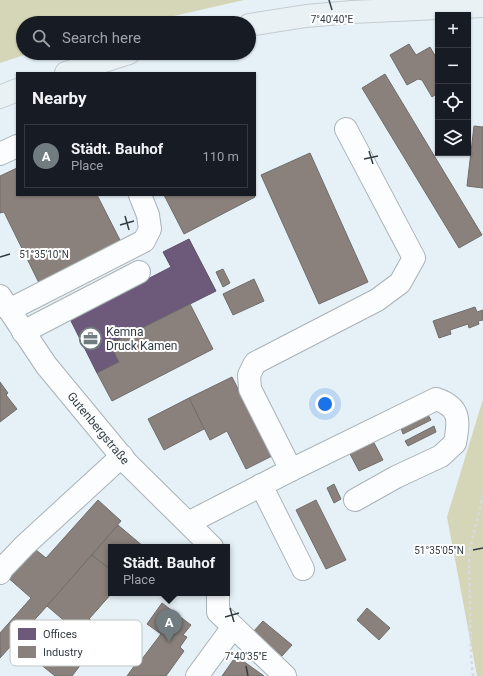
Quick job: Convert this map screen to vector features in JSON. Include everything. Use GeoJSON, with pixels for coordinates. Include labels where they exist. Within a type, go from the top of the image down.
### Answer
{"type":"FeatureCollection","features":[{"type":"Feature","properties":{"kind":"main road"},"geometry":{"type":"LineString","coordinates":[[256,24],[306,16],[352,12],[483,6]]}},
{"type":"Feature","properties":{"kind":"main road"},"geometry":{"type":"LineString","coordinates":[[69,72],[107,60]]}},
{"type":"Feature","properties":{"kind":"main road"},"geometry":{"type":"LineString","coordinates":[[0,97],[16,90]]}},
{"type":"Feature","properties":{"kind":"street"},"geometry":{"type":"LineString","coordinates":[[0,89],[16,90]]}},
{"type":"Feature","properties":{"kind":"street"},"geometry":{"type":"LineString","coordinates":[[291,470],[250,389],[249,375],[255,363],[378,300],[400,283],[414,258],[346,129]]}},
{"type":"Feature","properties":{"kind":"street"},"geometry":{"type":"LineString","coordinates":[[0,154],[16,146]]}},
{"type":"Feature","properties":{"kind":"street"},"geometry":{"type":"LineString","coordinates":[[5,303],[144,241],[150,228],[148,215],[140,196]]}},
{"type":"Feature","properties":{"kind":"street"},"geometry":{"type":"LineString","coordinates":[[23,332],[139,272]]}},
{"type":"Feature","properties":{"kind":"street","name":"Gutenbergstraße"},"geometry":{"type":"LineString","coordinates":[[5,303],[46,365],[122,456],[209,544]]}},
{"type":"Feature","properties":{"kind":"street"},"geometry":{"type":"LineString","coordinates":[[188,523],[291,470],[436,399],[443,401],[453,409],[457,414],[458,421],[455,443],[441,456],[396,477],[355,500]]}},
{"type":"Feature","properties":{"kind":"street"},"geometry":{"type":"LineString","coordinates":[[0,573],[25,545],[122,456]]}},
{"type":"Feature","properties":{"kind":"street"},"geometry":{"type":"LineString","coordinates":[[261,485],[303,569]]}},
{"type":"Feature","properties":{"kind":"street"},"geometry":{"type":"LineString","coordinates":[[218,596],[218,612],[285,676]]}},
{"type":"Feature","properties":{"kind":"street"},"geometry":{"type":"LineString","coordinates":[[197,676],[233,627]]}},
{"type":"Feature","properties":{"kind":"path"},"geometry":{"type":"LineString","coordinates":[[473,676],[471,658],[469,553],[483,495]]}},
{"type":"Feature","properties":{"kind":"green space"},"geometry":{"type":"Polygon","coordinates":[[[0,0],[244,0],[174,16],[16,16],[16,58],[0,63],[0,0]]]}},
{"type":"Feature","properties":{"kind":"green space"},"geometry":{"type":"Polygon","coordinates":[[[483,399],[483,676],[477,676],[447,517],[483,399]]]}},
{"type":"Feature","properties":{"kind":"building: Offices"},"geometry":{"type":"Polygon","coordinates":[[[189,239],[216,291],[110,344],[119,362],[97,373],[70,319],[171,267],[163,252],[189,239]]]}},
{"type":"Feature","properties":{"kind":"building: Industry"},"geometry":{"type":"Polygon","coordinates":[[[409,44],[416,55],[430,47],[435,56],[435,95],[432,97],[422,80],[418,79],[407,85],[390,55],[409,44]]]}},
{"type":"Feature","properties":{"kind":"building: Industry"},"geometry":{"type":"Polygon","coordinates":[[[385,74],[482,235],[459,248],[362,88],[385,74]]]}},
{"type":"Feature","properties":{"kind":"building: Industry"},"geometry":{"type":"Polygon","coordinates":[[[474,126],[483,127],[483,188],[467,186],[474,126]]]}},
{"type":"Feature","properties":{"kind":"building: Industry"},"geometry":{"type":"Polygon","coordinates":[[[310,153],[368,282],[319,304],[261,175],[310,153]]]}},
{"type":"Feature","properties":{"kind":"building: Industry"},"geometry":{"type":"Polygon","coordinates":[[[16,168],[16,196],[98,196],[121,242],[39,283],[4,212],[0,213],[0,176],[16,168]]]}},
{"type":"Feature","properties":{"kind":"building: Industry"},"geometry":{"type":"Polygon","coordinates":[[[165,196],[254,196],[255,197],[184,234],[165,196]]]}},
{"type":"Feature","properties":{"kind":"building: Industry"},"geometry":{"type":"Polygon","coordinates":[[[223,269],[230,283],[223,287],[216,272],[223,269]]]}},
{"type":"Feature","properties":{"kind":"building: Industry"},"geometry":{"type":"Polygon","coordinates":[[[254,279],[264,301],[233,315],[223,294],[254,279]]]}},
{"type":"Feature","properties":{"kind":"building: Industry"},"geometry":{"type":"Polygon","coordinates":[[[190,304],[213,349],[112,401],[97,373],[119,362],[110,344],[190,304]]]}},
{"type":"Feature","properties":{"kind":"building: Industry"},"geometry":{"type":"Polygon","coordinates":[[[475,307],[477,312],[483,310],[483,320],[478,321],[479,324],[469,328],[468,324],[450,330],[451,334],[439,338],[433,321],[475,307]]]}},
{"type":"Feature","properties":{"kind":"building: Industry"},"geometry":{"type":"Polygon","coordinates":[[[232,377],[272,456],[246,469],[227,431],[210,440],[189,398],[232,377]]]}},
{"type":"Feature","properties":{"kind":"building: Industry"},"geometry":{"type":"Polygon","coordinates":[[[0,382],[8,393],[6,395],[17,409],[0,422],[0,382]]]}},
{"type":"Feature","properties":{"kind":"building: Industry"},"geometry":{"type":"Polygon","coordinates":[[[189,398],[204,429],[164,450],[148,419],[189,398]]]}},
{"type":"Feature","properties":{"kind":"building: Industry"},"geometry":{"type":"Polygon","coordinates":[[[428,415],[431,420],[403,434],[401,428],[428,415]]]}},
{"type":"Feature","properties":{"kind":"building: Industry"},"geometry":{"type":"Polygon","coordinates":[[[434,426],[436,432],[408,446],[405,441],[434,426]]]}},
{"type":"Feature","properties":{"kind":"building: Industry"},"geometry":{"type":"Polygon","coordinates":[[[373,441],[383,460],[359,471],[349,452],[373,441]]]}},
{"type":"Feature","properties":{"kind":"building: Industry"},"geometry":{"type":"Polygon","coordinates":[[[334,484],[341,499],[334,503],[327,488],[334,484]]]}},
{"type":"Feature","properties":{"kind":"building: Industry"},"geometry":{"type":"Polygon","coordinates":[[[98,500],[121,521],[34,620],[12,620],[31,598],[5,575],[31,546],[46,558],[98,500]]]}},
{"type":"Feature","properties":{"kind":"building: Industry"},"geometry":{"type":"Polygon","coordinates":[[[316,500],[346,560],[326,569],[296,510],[316,500]]]}},
{"type":"Feature","properties":{"kind":"building: Industry"},"geometry":{"type":"Polygon","coordinates":[[[118,525],[140,544],[108,544],[108,568],[92,555],[118,525]]]}},
{"type":"Feature","properties":{"kind":"building: Industry"},"geometry":{"type":"Polygon","coordinates":[[[92,555],[108,568],[108,596],[109,596],[89,619],[90,620],[63,620],[47,606],[92,555]]]}},
{"type":"Feature","properties":{"kind":"building: Industry"},"geometry":{"type":"Polygon","coordinates":[[[162,603],[191,625],[183,635],[187,637],[180,647],[184,651],[166,676],[127,676],[134,666],[142,666],[142,659],[161,634],[147,624],[162,603]]]}},
{"type":"Feature","properties":{"kind":"building: Industry"},"geometry":{"type":"Polygon","coordinates":[[[367,608],[390,628],[379,640],[357,620],[367,608]]]}},
{"type":"Feature","properties":{"kind":"building: Industry"},"geometry":{"type":"Polygon","coordinates":[[[263,621],[292,645],[282,656],[253,632],[263,621]]]}},
{"type":"Feature","properties":{"kind":"building: Industry"},"geometry":{"type":"Polygon","coordinates":[[[10,622],[10,647],[0,658],[0,633],[10,622]]]}},
{"type":"Feature","properties":{"kind":"building: Industry"},"geometry":{"type":"Polygon","coordinates":[[[236,656],[264,676],[222,676],[236,656]]]}},
{"type":"Feature","properties":{"kind":"building: Industry"},"geometry":{"type":"Polygon","coordinates":[[[43,666],[80,666],[72,676],[55,676],[43,666]]]}},
{"type":"Feature","properties":{"kind":"place","name":"Kemna Druck Kamen"},"geometry":{"type":"Point","coordinates":[91,339]}},
{"type":"Feature","properties":{"kind":"place","name":"Städt. Bauhof"},"geometry":{"type":"Point","coordinates":[169,642]}}]}
